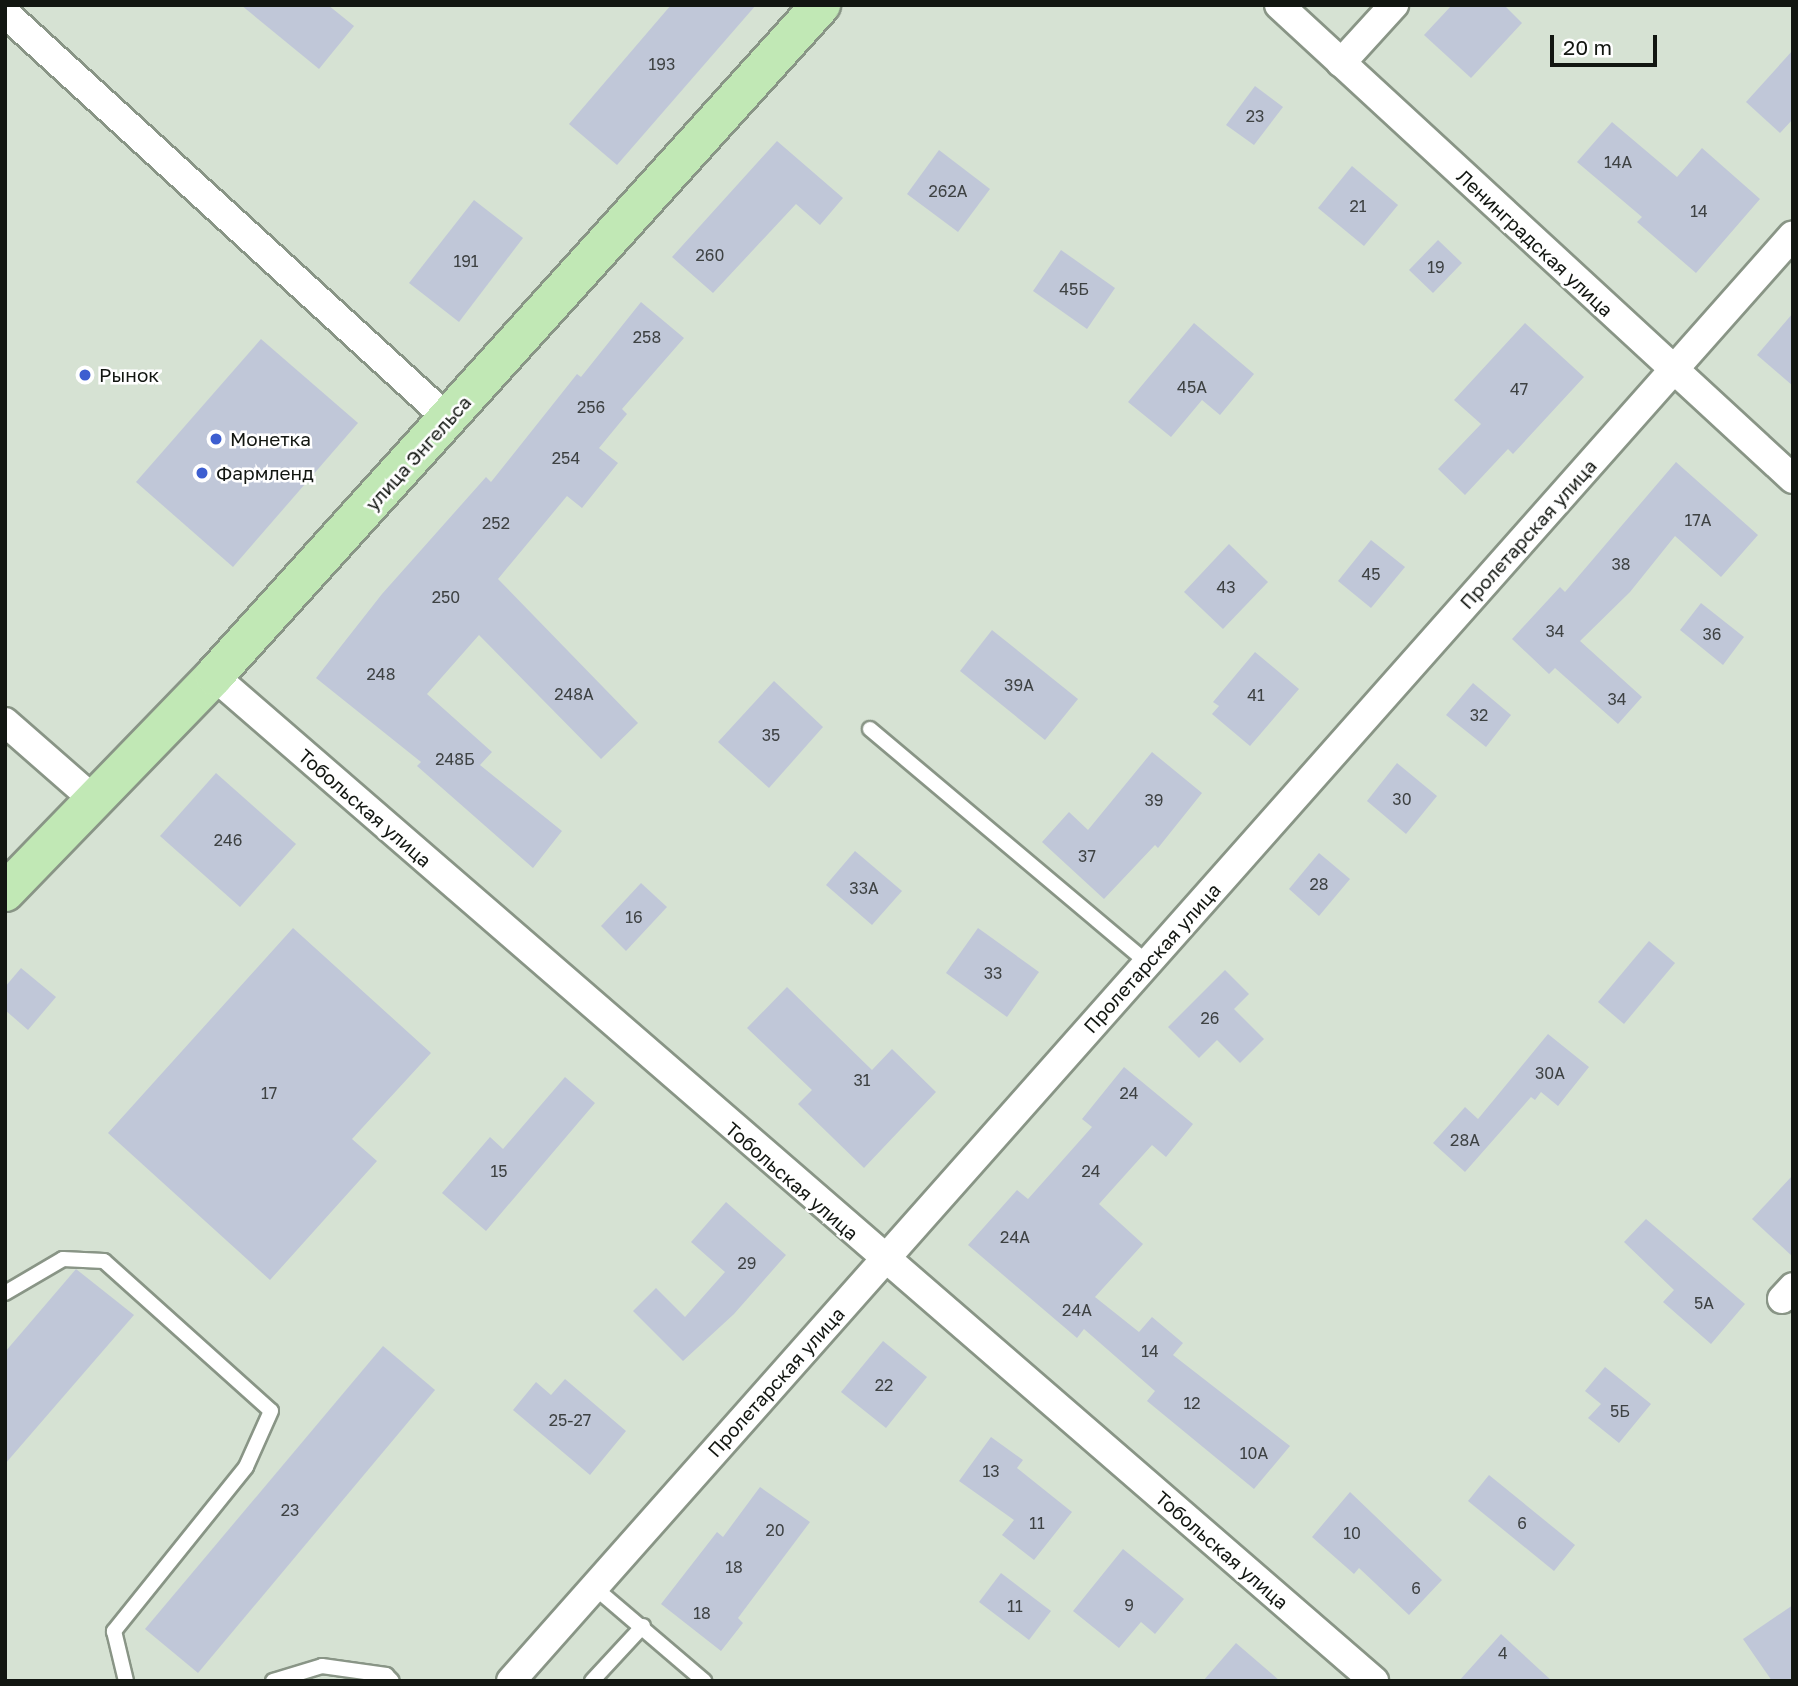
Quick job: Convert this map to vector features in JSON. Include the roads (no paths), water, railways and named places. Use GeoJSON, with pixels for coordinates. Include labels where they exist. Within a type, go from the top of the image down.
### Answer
{"type":"FeatureCollection","features":[{"type":"Feature","properties":{"kind":"main road","name":"улица Энгельса"},"geometry":{"type":"LineString","coordinates":[[5,892],[214,676],[821,5]]}},
{"type":"Feature","properties":{"kind":"street","name":"Ленинградская улица"},"geometry":{"type":"LineString","coordinates":[[1279,5],[1793,479]]}},
{"type":"Feature","properties":{"kind":"street"},"geometry":{"type":"LineString","coordinates":[[1341,63],[1394,5]]}},
{"type":"Feature","properties":{"kind":"street"},"geometry":{"type":"LineString","coordinates":[[5,13],[448,419]]}},
{"type":"Feature","properties":{"kind":"street","name":"Пролетарская улица"},"geometry":{"type":"LineString","coordinates":[[511,1681],[1793,235]]}},
{"type":"Feature","properties":{"kind":"street","name":"Тобольская улица"},"geometry":{"type":"LineString","coordinates":[[214,676],[884,1261],[1374,1681]]}},
{"type":"Feature","properties":{"kind":"street"},"geometry":{"type":"LineString","coordinates":[[5,722],[94,800]]}},
{"type":"Feature","properties":{"kind":"lane"},"geometry":{"type":"LineString","coordinates":[[870,729],[1148,963]]}},
{"type":"Feature","properties":{"kind":"lane"},"geometry":{"type":"LineString","coordinates":[[5,1293],[64,1259],[104,1261],[271,1411],[246,1467],[114,1631],[127,1681]]}},
{"type":"Feature","properties":{"kind":"lane"},"geometry":{"type":"LineString","coordinates":[[594,1587],[643,1626],[704,1681]]}},
{"type":"Feature","properties":{"kind":"lane"},"geometry":{"type":"LineString","coordinates":[[592,1681],[643,1626]]}},
{"type":"Feature","properties":{"kind":"lane"},"geometry":{"type":"LineString","coordinates":[[273,1681],[322,1666],[386,1675],[392,1681]]}},
{"type":"Feature","properties":{"kind":"place","name":"Рынок"},"geometry":{"type":"Point","coordinates":[85,375]}},
{"type":"Feature","properties":{"kind":"place","name":"Монетка"},"geometry":{"type":"Point","coordinates":[216,439]}},
{"type":"Feature","properties":{"kind":"place","name":"Фармленд"},"geometry":{"type":"Point","coordinates":[202,473]}}]}
